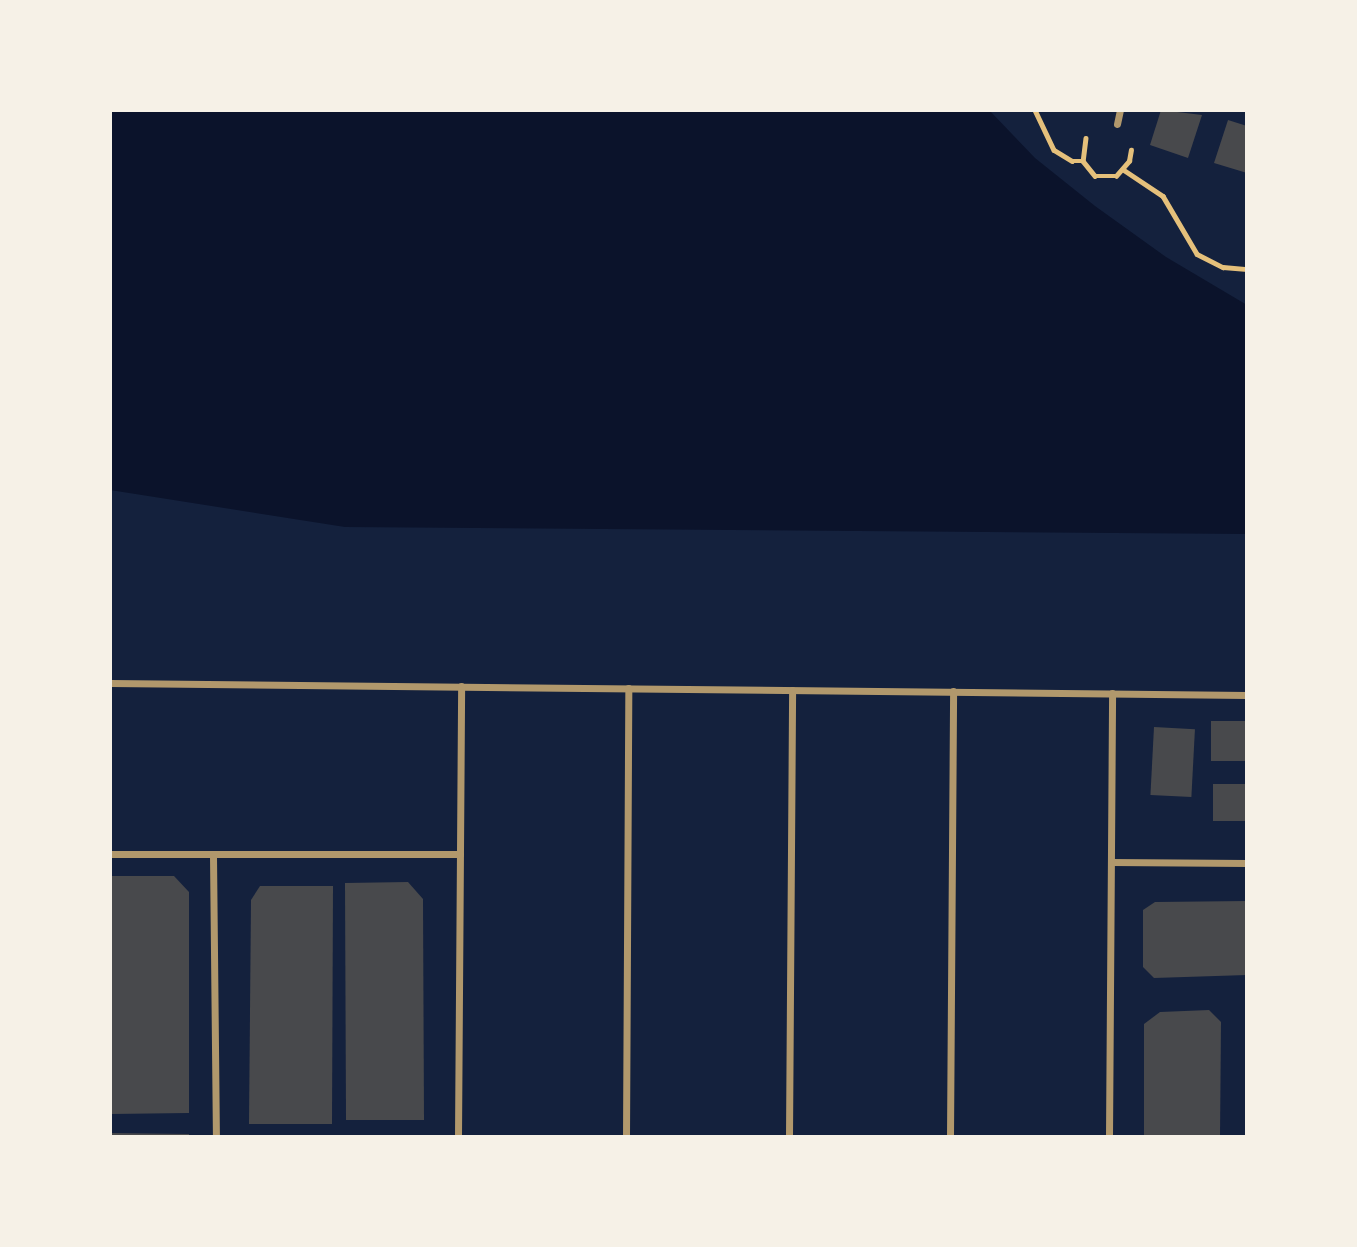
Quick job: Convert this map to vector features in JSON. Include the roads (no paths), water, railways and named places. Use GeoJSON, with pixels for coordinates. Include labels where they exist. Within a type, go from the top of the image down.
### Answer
{"type":"FeatureCollection","features":[{"type":"Feature","properties":{"kind":"street"},"geometry":{"type":"LineString","coordinates":[[1117,124],[1121,110]]}},
{"type":"Feature","properties":{"kind":"street"},"geometry":{"type":"LineString","coordinates":[[110,683],[1247,695]]}},
{"type":"Feature","properties":{"kind":"street"},"geometry":{"type":"LineString","coordinates":[[458,1137],[461,686]]}},
{"type":"Feature","properties":{"kind":"street"},"geometry":{"type":"LineString","coordinates":[[626,1137],[628,688]]}},
{"type":"Feature","properties":{"kind":"street"},"geometry":{"type":"LineString","coordinates":[[789,1137],[792,690]]}},
{"type":"Feature","properties":{"kind":"street"},"geometry":{"type":"LineString","coordinates":[[950,1137],[953,691]]}},
{"type":"Feature","properties":{"kind":"street"},"geometry":{"type":"LineString","coordinates":[[1108,1137],[1112,693]]}},
{"type":"Feature","properties":{"kind":"street"},"geometry":{"type":"LineString","coordinates":[[110,854],[460,854]]}},
{"type":"Feature","properties":{"kind":"street"},"geometry":{"type":"LineString","coordinates":[[213,856],[216,1137]]}},
{"type":"Feature","properties":{"kind":"street"},"geometry":{"type":"LineString","coordinates":[[1111,862],[1247,863]]}},
{"type":"Feature","properties":{"kind":"water"},"geometry":{"type":"Polygon","coordinates":[[[110,110],[989,110],[1035,158],[1095,206],[1166,257],[1247,305],[1247,534],[345,527],[110,490],[110,110]]]}}]}
